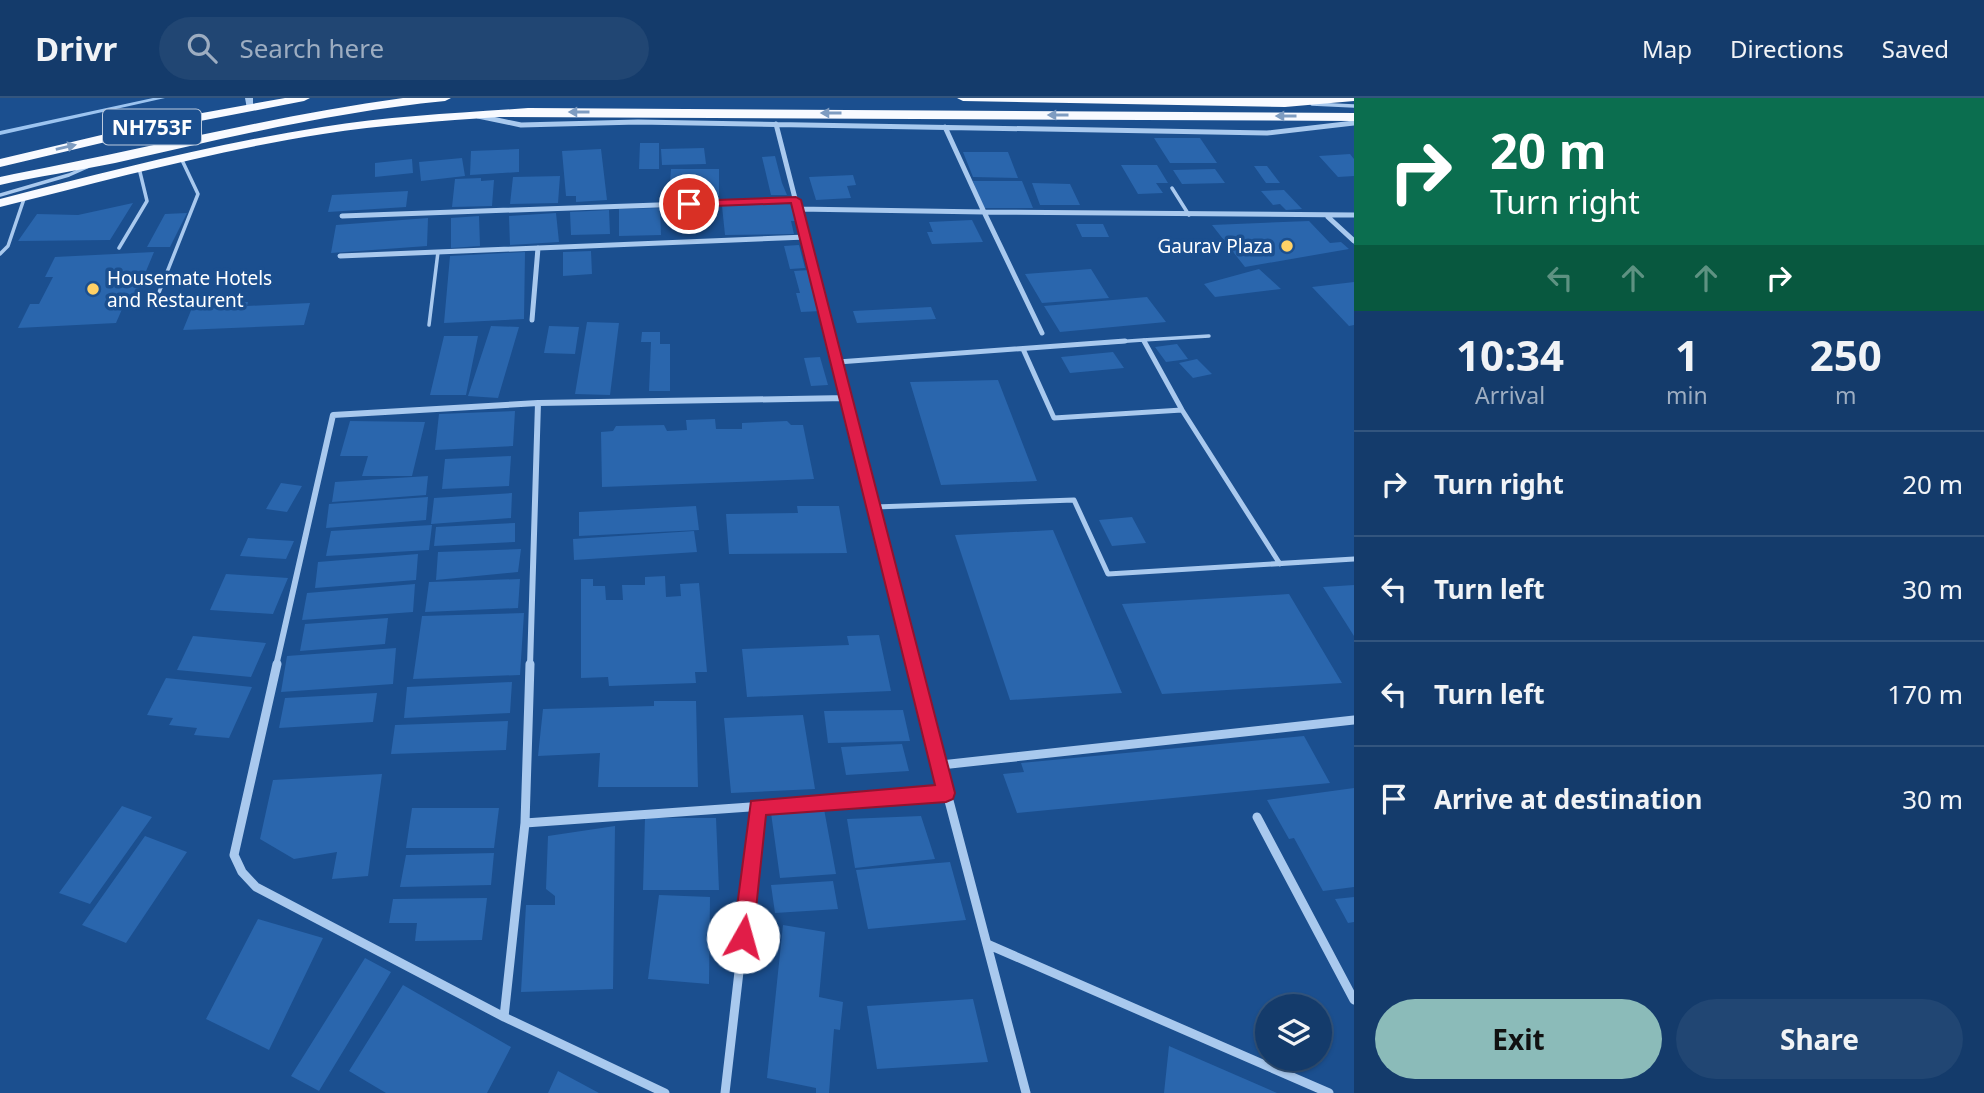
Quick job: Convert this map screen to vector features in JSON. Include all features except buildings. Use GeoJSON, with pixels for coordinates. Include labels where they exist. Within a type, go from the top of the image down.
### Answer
{"type":"FeatureCollection","features":[{"type":"Feature","properties":{"kind":"highway","name":"NH753F"},"geometry":{"type":"LineString","coordinates":[[0,163],[249,102],[304,98]]}},
{"type":"Feature","properties":{"kind":"highway"},"geometry":{"type":"LineString","coordinates":[[0,181],[329,113],[445,98]]}},
{"type":"Feature","properties":{"kind":"highway"},"geometry":{"type":"LineString","coordinates":[[963,98],[1285,103],[1354,98]]}},
{"type":"Feature","properties":{"kind":"highway","name":"NH753F"},"geometry":{"type":"LineString","coordinates":[[0,203],[181,158],[297,135],[406,119],[528,112],[1354,117]]}},
{"type":"Feature","properties":{"kind":"street"},"geometry":{"type":"LineString","coordinates":[[473,115],[521,125],[776,124],[1267,133],[1354,123]]}},
{"type":"Feature","properties":{"kind":"street"},"geometry":{"type":"LineString","coordinates":[[776,124],[946,793],[1026,1093]]}},
{"type":"Feature","properties":{"kind":"street"},"geometry":{"type":"LineString","coordinates":[[945,127],[1042,333]]}},
{"type":"Feature","properties":{"kind":"street"},"geometry":{"type":"LineString","coordinates":[[342,216],[796,200]]}},
{"type":"Feature","properties":{"kind":"street"},"geometry":{"type":"LineString","coordinates":[[798,209],[1328,217],[1354,215]]}},
{"type":"Feature","properties":{"kind":"street"},"geometry":{"type":"LineString","coordinates":[[1328,217],[1354,242]]}},
{"type":"Feature","properties":{"kind":"street"},"geometry":{"type":"LineString","coordinates":[[340,256],[806,237]]}},
{"type":"Feature","properties":{"kind":"street"},"geometry":{"type":"LineString","coordinates":[[532,320],[538,248]]}},
{"type":"Feature","properties":{"kind":"street"},"geometry":{"type":"LineString","coordinates":[[665,1093],[504,1017],[257,887],[242,872],[234,855],[333,415],[538,403],[847,398]]}},
{"type":"Feature","properties":{"kind":"street"},"geometry":{"type":"LineString","coordinates":[[504,1017],[525,823],[538,403]]}},
{"type":"Feature","properties":{"kind":"street"},"geometry":{"type":"LineString","coordinates":[[941,765],[1354,720]]}},
{"type":"Feature","properties":{"kind":"street"},"geometry":{"type":"LineString","coordinates":[[525,823],[946,793]]}},
{"type":"Feature","properties":{"kind":"street"},"geometry":{"type":"LineString","coordinates":[[725,1093],[758,807]]}},
{"type":"Feature","properties":{"kind":"street"},"geometry":{"type":"LineString","coordinates":[[1257,817],[1354,1000]]}},
{"type":"Feature","properties":{"kind":"street"},"geometry":{"type":"LineString","coordinates":[[987,944],[1329,1093]]}},
{"type":"Feature","properties":{"kind":"lane"},"geometry":{"type":"LineString","coordinates":[[1285,103],[1354,106]]}},
{"type":"Feature","properties":{"kind":"lane"},"geometry":{"type":"LineString","coordinates":[[156,300],[198,194],[181,158]]}},
{"type":"Feature","properties":{"kind":"lane"},"geometry":{"type":"LineString","coordinates":[[0,195],[69,176],[96,163]]}},
{"type":"Feature","properties":{"kind":"lane"},"geometry":{"type":"LineString","coordinates":[[119,248],[148,201],[139,168]]}},
{"type":"Feature","properties":{"kind":"lane"},"geometry":{"type":"LineString","coordinates":[[1172,188],[1189,215]]}},
{"type":"Feature","properties":{"kind":"lane"},"geometry":{"type":"LineString","coordinates":[[0,254],[8,246],[25,196]]}},
{"type":"Feature","properties":{"kind":"lane"},"geometry":{"type":"LineString","coordinates":[[429,325],[438,252]]}},
{"type":"Feature","properties":{"kind":"lane"},"geometry":{"type":"LineString","coordinates":[[838,362],[1209,336]]}},
{"type":"Feature","properties":{"kind":"lane"},"geometry":{"type":"LineString","coordinates":[[1143,340],[1182,410],[1280,564]]}},
{"type":"Feature","properties":{"kind":"lane"},"geometry":{"type":"LineString","coordinates":[[1023,349],[1054,418],[1182,410]]}},
{"type":"Feature","properties":{"kind":"lane"},"geometry":{"type":"LineString","coordinates":[[875,506],[1074,500],[1108,574],[1354,559]]}},
{"type":"Feature","properties":{"kind":"waterway"},"geometry":{"type":"LineString","coordinates":[[0,133],[162,98]]}},
{"type":"Feature","properties":{"kind":"place","name":"Gaurav Plaza"},"geometry":{"type":"Point","coordinates":[1287,246]}},
{"type":"Feature","properties":{"kind":"place","name":"Housemate Hotels and Restaurent"},"geometry":{"type":"Point","coordinates":[93,289]}},
{"type":"Feature","properties":{"kind":"route"},"geometry":{"type":"LineString","coordinates":[[689,204],[796,200],[946,793],[758,807],[743,937]]}}]}
